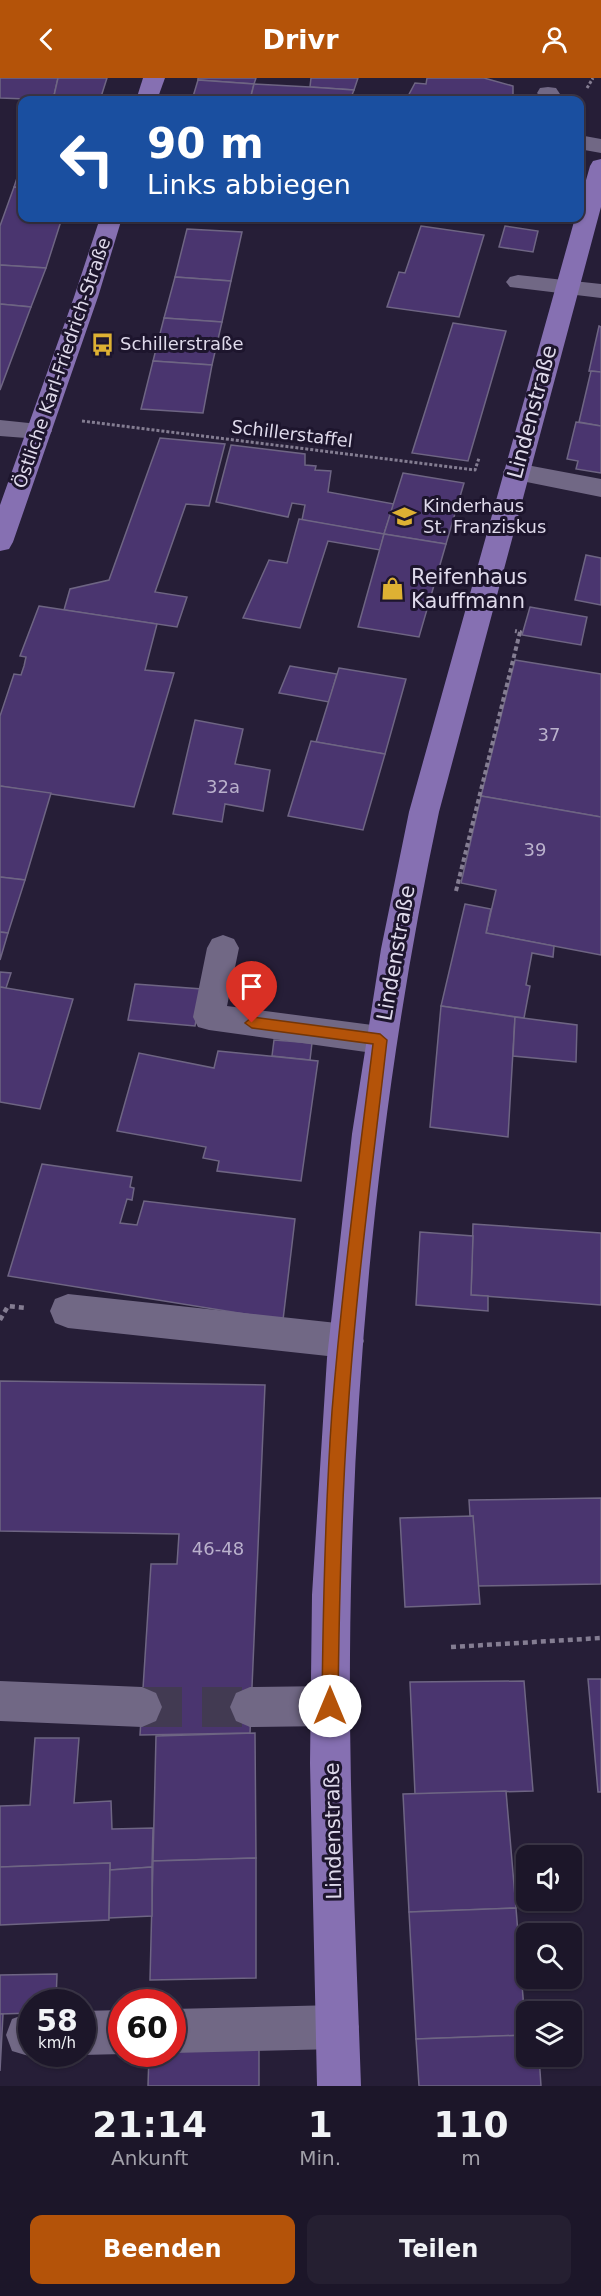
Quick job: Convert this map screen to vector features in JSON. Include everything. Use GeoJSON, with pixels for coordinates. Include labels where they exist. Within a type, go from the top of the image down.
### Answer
{"type":"FeatureCollection","features":[{"type":"Feature","properties":{"kind":"main road"},"geometry":{"type":"LineString","coordinates":[[148,96],[154,78]]}},
{"type":"Feature","properties":{"kind":"main road","name":"Lindenstraße"},"geometry":{"type":"LineString","coordinates":[[339,2086],[330,1706],[336,1469],[345,1341],[380,1040],[406,892],[424,812],[601,166]]}},
{"type":"Feature","properties":{"kind":"main road","name":"Östliche Karl-Friedrich-Straße"},"geometry":{"type":"LineString","coordinates":[[0,543],[86,297],[110,222]]}},
{"type":"Feature","properties":{"kind":"street"},"geometry":{"type":"LineString","coordinates":[[584,143],[601,146]]}},
{"type":"Feature","properties":{"kind":"street"},"geometry":{"type":"LineString","coordinates":[[518,282],[601,291]]}},
{"type":"Feature","properties":{"kind":"street"},"geometry":{"type":"LineString","coordinates":[[0,428],[39,431]]}},
{"type":"Feature","properties":{"kind":"street"},"geometry":{"type":"LineString","coordinates":[[516,472],[601,488]]}},
{"type":"Feature","properties":{"kind":"street"},"geometry":{"type":"LineString","coordinates":[[223,948],[209,1017],[380,1040]]}},
{"type":"Feature","properties":{"kind":"street"},"geometry":{"type":"LineString","coordinates":[[68,1311],[345,1341]]}},
{"type":"Feature","properties":{"kind":"street"},"geometry":{"type":"LineString","coordinates":[[0,1701],[142,1707]]}},
{"type":"Feature","properties":{"kind":"street"},"geometry":{"type":"LineString","coordinates":[[250,1707],[330,1706]]}},
{"type":"Feature","properties":{"kind":"street"},"geometry":{"type":"LineString","coordinates":[[186,2031],[338,2027]]}},
{"type":"Feature","properties":{"kind":"path","name":"Schillerstaffel"},"geometry":{"type":"LineString","coordinates":[[105,424],[475,470]]}},
{"type":"Feature","properties":{"kind":"path"},"geometry":{"type":"LineString","coordinates":[[456,891],[515,653]]}},
{"type":"Feature","properties":{"kind":"path"},"geometry":{"type":"LineString","coordinates":[[0,1320],[9,1306]]}},
{"type":"Feature","properties":{"kind":"path"},"geometry":{"type":"LineString","coordinates":[[452,1647],[601,1638]]}},
{"type":"Feature","properties":{"kind":"building"},"geometry":{"type":"Polygon","coordinates":[[[0,78],[58,78],[54,96],[0,98],[0,78]]]}},
{"type":"Feature","properties":{"kind":"building"},"geometry":{"type":"Polygon","coordinates":[[[58,78],[107,78],[101,96],[54,96],[58,78]]]}},
{"type":"Feature","properties":{"kind":"building"},"geometry":{"type":"Polygon","coordinates":[[[198,78],[256,78],[254,84],[198,80],[198,78]]]}},
{"type":"Feature","properties":{"kind":"building"},"geometry":{"type":"Polygon","coordinates":[[[311,78],[358,78],[354,90],[310,87],[311,78]]]}},
{"type":"Feature","properties":{"kind":"building"},"geometry":{"type":"Polygon","coordinates":[[[427,78],[484,78],[513,86],[513,96],[408,96],[415,83],[426,84],[427,78]]]}},
{"type":"Feature","properties":{"kind":"building"},"geometry":{"type":"Polygon","coordinates":[[[198,80],[254,84],[251,96],[193,96],[198,80]]]}},
{"type":"Feature","properties":{"kind":"building"},"geometry":{"type":"Polygon","coordinates":[[[254,84],[354,90],[352,96],[251,96],[254,84]]]}},
{"type":"Feature","properties":{"kind":"building"},"geometry":{"type":"Polygon","coordinates":[[[18,175],[18,188],[14,187],[18,175]]]}},
{"type":"Feature","properties":{"kind":"building"},"geometry":{"type":"Polygon","coordinates":[[[14,187],[18,188],[18,222],[61,222],[46,268],[0,265],[0,226],[14,187]]]}},
{"type":"Feature","properties":{"kind":"building"},"geometry":{"type":"Polygon","coordinates":[[[421,226],[484,235],[459,317],[387,307],[399,272],[405,273],[421,226]]]}},
{"type":"Feature","properties":{"kind":"building"},"geometry":{"type":"Polygon","coordinates":[[[505,226],[538,231],[533,252],[499,247],[505,226]]]}},
{"type":"Feature","properties":{"kind":"building"},"geometry":{"type":"Polygon","coordinates":[[[187,229],[242,232],[231,281],[175,277],[187,229]]]}},
{"type":"Feature","properties":{"kind":"building"},"geometry":{"type":"Polygon","coordinates":[[[0,265],[46,268],[31,307],[0,304],[0,265]]]}},
{"type":"Feature","properties":{"kind":"building"},"geometry":{"type":"Polygon","coordinates":[[[175,277],[231,281],[222,322],[164,318],[175,277]]]}},
{"type":"Feature","properties":{"kind":"building"},"geometry":{"type":"Polygon","coordinates":[[[0,304],[31,307],[0,390],[0,304]]]}},
{"type":"Feature","properties":{"kind":"building"},"geometry":{"type":"Polygon","coordinates":[[[164,318],[222,322],[212,365],[153,361],[164,318]]]}},
{"type":"Feature","properties":{"kind":"building"},"geometry":{"type":"Polygon","coordinates":[[[453,323],[506,331],[468,461],[412,453],[453,323]]]}},
{"type":"Feature","properties":{"kind":"building"},"geometry":{"type":"Polygon","coordinates":[[[599,326],[601,327],[601,372],[589,371],[599,326]]]}},
{"type":"Feature","properties":{"kind":"building"},"geometry":{"type":"Polygon","coordinates":[[[153,361],[212,365],[203,413],[141,409],[153,361]]]}},
{"type":"Feature","properties":{"kind":"building"},"geometry":{"type":"Polygon","coordinates":[[[591,371],[601,372],[601,426],[579,422],[591,371]]]}},
{"type":"Feature","properties":{"kind":"building"},"geometry":{"type":"Polygon","coordinates":[[[576,422],[601,426],[601,473],[576,469],[578,461],[567,459],[576,422]]]}},
{"type":"Feature","properties":{"kind":"building"},"geometry":{"type":"Polygon","coordinates":[[[160,438],[225,444],[209,506],[186,504],[155,592],[187,597],[177,627],[64,610],[70,589],[109,580],[160,438]]]}},
{"type":"Feature","properties":{"kind":"building"},"geometry":{"type":"Polygon","coordinates":[[[231,445],[305,454],[305,465],[316,466],[315,470],[331,471],[328,492],[394,504],[384,534],[302,520],[305,505],[292,503],[288,517],[216,502],[231,445]]]}},
{"type":"Feature","properties":{"kind":"building"},"geometry":{"type":"Polygon","coordinates":[[[403,473],[464,483],[446,544],[384,534],[403,473]]]}},
{"type":"Feature","properties":{"kind":"building"},"geometry":{"type":"Polygon","coordinates":[[[299,519],[384,534],[380,550],[328,541],[300,628],[243,618],[269,560],[287,563],[299,519]]]}},
{"type":"Feature","properties":{"kind":"building"},"geometry":{"type":"Polygon","coordinates":[[[384,534],[446,544],[419,637],[358,627],[384,534]]]}},
{"type":"Feature","properties":{"kind":"building"},"geometry":{"type":"Polygon","coordinates":[[[586,555],[601,558],[601,605],[575,600],[586,555]]]}},
{"type":"Feature","properties":{"kind":"building"},"geometry":{"type":"Polygon","coordinates":[[[39,606],[157,624],[145,670],[174,673],[134,807],[0,786],[0,716],[14,674],[21,675],[26,657],[20,656],[39,606]]]}},
{"type":"Feature","properties":{"kind":"building"},"geometry":{"type":"Polygon","coordinates":[[[530,607],[587,617],[581,645],[522,635],[530,607]]]}},
{"type":"Feature","properties":{"kind":"building"},"geometry":{"type":"Polygon","coordinates":[[[515,660],[601,674],[601,817],[481,796],[515,660]]]}},
{"type":"Feature","properties":{"kind":"building"},"geometry":{"type":"Polygon","coordinates":[[[290,666],[337,674],[329,702],[279,693],[290,666]]]}},
{"type":"Feature","properties":{"kind":"building"},"geometry":{"type":"Polygon","coordinates":[[[339,668],[406,679],[385,754],[316,742],[339,668]]]}},
{"type":"Feature","properties":{"kind":"building"},"geometry":{"type":"Polygon","coordinates":[[[195,720],[243,729],[235,764],[270,770],[263,811],[225,804],[222,822],[173,814],[195,720]]]}},
{"type":"Feature","properties":{"kind":"building"},"geometry":{"type":"Polygon","coordinates":[[[311,741],[385,754],[363,830],[288,816],[311,741]]]}},
{"type":"Feature","properties":{"kind":"building"},"geometry":{"type":"Polygon","coordinates":[[[0,786],[51,793],[25,880],[0,877],[0,786]]]}},
{"type":"Feature","properties":{"kind":"building"},"geometry":{"type":"Polygon","coordinates":[[[481,796],[601,817],[601,955],[486,933],[496,890],[461,883],[481,796]]]}},
{"type":"Feature","properties":{"kind":"building"},"geometry":{"type":"Polygon","coordinates":[[[0,877],[25,880],[8,933],[0,932],[0,877]]]}},
{"type":"Feature","properties":{"kind":"building"},"geometry":{"type":"Polygon","coordinates":[[[465,904],[491,909],[486,933],[554,946],[553,957],[532,953],[526,985],[530,986],[524,1018],[441,1006],[465,904]]]}},
{"type":"Feature","properties":{"kind":"building"},"geometry":{"type":"Polygon","coordinates":[[[0,932],[8,933],[0,960],[0,932]]]}},
{"type":"Feature","properties":{"kind":"building"},"geometry":{"type":"Polygon","coordinates":[[[0,972],[11,973],[6,988],[0,987],[0,972]]]}},
{"type":"Feature","properties":{"kind":"building"},"geometry":{"type":"Polygon","coordinates":[[[135,984],[202,989],[195,1026],[128,1020],[135,984]]]}},
{"type":"Feature","properties":{"kind":"building"},"geometry":{"type":"Polygon","coordinates":[[[0,987],[73,999],[40,1109],[0,1102],[0,987]]]}},
{"type":"Feature","properties":{"kind":"building"},"geometry":{"type":"Polygon","coordinates":[[[441,1006],[515,1017],[508,1137],[430,1127],[441,1006]]]}},
{"type":"Feature","properties":{"kind":"building"},"geometry":{"type":"Polygon","coordinates":[[[515,1017],[577,1025],[576,1062],[513,1056],[515,1017]]]}},
{"type":"Feature","properties":{"kind":"building"},"geometry":{"type":"Polygon","coordinates":[[[274,1040],[312,1043],[310,1060],[272,1056],[274,1040]]]}},
{"type":"Feature","properties":{"kind":"building"},"geometry":{"type":"Polygon","coordinates":[[[218,1051],[318,1061],[301,1181],[217,1171],[219,1161],[203,1158],[206,1147],[117,1131],[139,1053],[214,1068],[218,1051]]]}},
{"type":"Feature","properties":{"kind":"building"},"geometry":{"type":"Polygon","coordinates":[[[42,1164],[132,1177],[130,1187],[134,1188],[132,1200],[127,1199],[120,1223],[137,1225],[144,1201],[295,1219],[283,1320],[8,1276],[42,1164]]]}},
{"type":"Feature","properties":{"kind":"building"},"geometry":{"type":"Polygon","coordinates":[[[473,1224],[601,1233],[601,1305],[471,1295],[473,1224]]]}},
{"type":"Feature","properties":{"kind":"building"},"geometry":{"type":"Polygon","coordinates":[[[420,1232],[473,1236],[471,1295],[488,1296],[488,1311],[416,1305],[420,1232]]]}},
{"type":"Feature","properties":{"kind":"building"},"geometry":{"type":"Polygon","coordinates":[[[0,1381],[265,1385],[250,1733],[140,1735],[151,1564],[177,1564],[179,1534],[0,1531],[0,1381]]]}},
{"type":"Feature","properties":{"kind":"building"},"geometry":{"type":"Polygon","coordinates":[[[601,1498],[601,1584],[477,1586],[473,1516],[470,1516],[469,1500],[601,1498]]]}},
{"type":"Feature","properties":{"kind":"building"},"geometry":{"type":"Polygon","coordinates":[[[473,1516],[480,1604],[405,1607],[400,1518],[473,1516]]]}},
{"type":"Feature","properties":{"kind":"building"},"geometry":{"type":"Polygon","coordinates":[[[588,1679],[601,1679],[601,1792],[598,1792],[588,1679]]]}},
{"type":"Feature","properties":{"kind":"building"},"geometry":{"type":"Polygon","coordinates":[[[524,1681],[533,1791],[415,1794],[410,1682],[524,1681]]]}},
{"type":"Feature","properties":{"kind":"building"},"geometry":{"type":"Polygon","coordinates":[[[255,1733],[256,1858],[153,1861],[156,1736],[255,1733]]]}},
{"type":"Feature","properties":{"kind":"building"},"geometry":{"type":"Polygon","coordinates":[[[35,1738],[79,1738],[74,1803],[111,1801],[112,1829],[153,1828],[152,1867],[110,1870],[110,1863],[0,1867],[0,1806],[30,1805],[35,1738]]]}},
{"type":"Feature","properties":{"kind":"building"},"geometry":{"type":"Polygon","coordinates":[[[506,1791],[516,1908],[409,1912],[403,1794],[506,1791]]]}},
{"type":"Feature","properties":{"kind":"building"},"geometry":{"type":"Polygon","coordinates":[[[256,1858],[256,1978],[150,1980],[153,1861],[256,1858]]]}},
{"type":"Feature","properties":{"kind":"building"},"geometry":{"type":"Polygon","coordinates":[[[110,1863],[109,1920],[0,1925],[0,1867],[110,1863]]]}},
{"type":"Feature","properties":{"kind":"building"},"geometry":{"type":"Polygon","coordinates":[[[152,1867],[152,1916],[109,1918],[110,1870],[152,1867]]]}},
{"type":"Feature","properties":{"kind":"building"},"geometry":{"type":"Polygon","coordinates":[[[516,1908],[516,1989],[522,1989],[523,2001],[516,2001],[516,2035],[416,2039],[409,1912],[516,1908]]]}},
{"type":"Feature","properties":{"kind":"building"},"geometry":{"type":"Polygon","coordinates":[[[57,1974],[56,1989],[18,1989],[18,2013],[0,2014],[0,1975],[57,1974]]]}},
{"type":"Feature","properties":{"kind":"building"},"geometry":{"type":"Polygon","coordinates":[[[0,2014],[3,2014],[0,2071],[0,2014]]]}},
{"type":"Feature","properties":{"kind":"building"},"geometry":{"type":"Polygon","coordinates":[[[516,2035],[516,2067],[540,2067],[541,2086],[419,2086],[416,2039],[516,2035]]]}},
{"type":"Feature","properties":{"kind":"building"},"geometry":{"type":"Polygon","coordinates":[[[259,2042],[259,2086],[148,2086],[149,2067],[186,2067],[186,2044],[259,2042]]]}},
{"type":"Feature","properties":{"kind":"tunnel"},"geometry":{"type":"LineString","coordinates":[[142,1707],[250,1707]]}},
{"type":"Feature","properties":{"kind":"place","name":"Schillerstraße"},"geometry":{"type":"Point","coordinates":[102,344]}},
{"type":"Feature","properties":{"kind":"place","name":"Kinderhaus St. Franziskus"},"geometry":{"type":"Point","coordinates":[405,516]}},
{"type":"Feature","properties":{"kind":"place","name":"Reifenhaus Kauffmann"},"geometry":{"type":"Point","coordinates":[393,589]}},
{"type":"Feature","properties":{"kind":"route"},"geometry":{"type":"LineString","coordinates":[[252,1023],[380,1040],[345,1341],[332,1573],[330,1706]]}}]}
